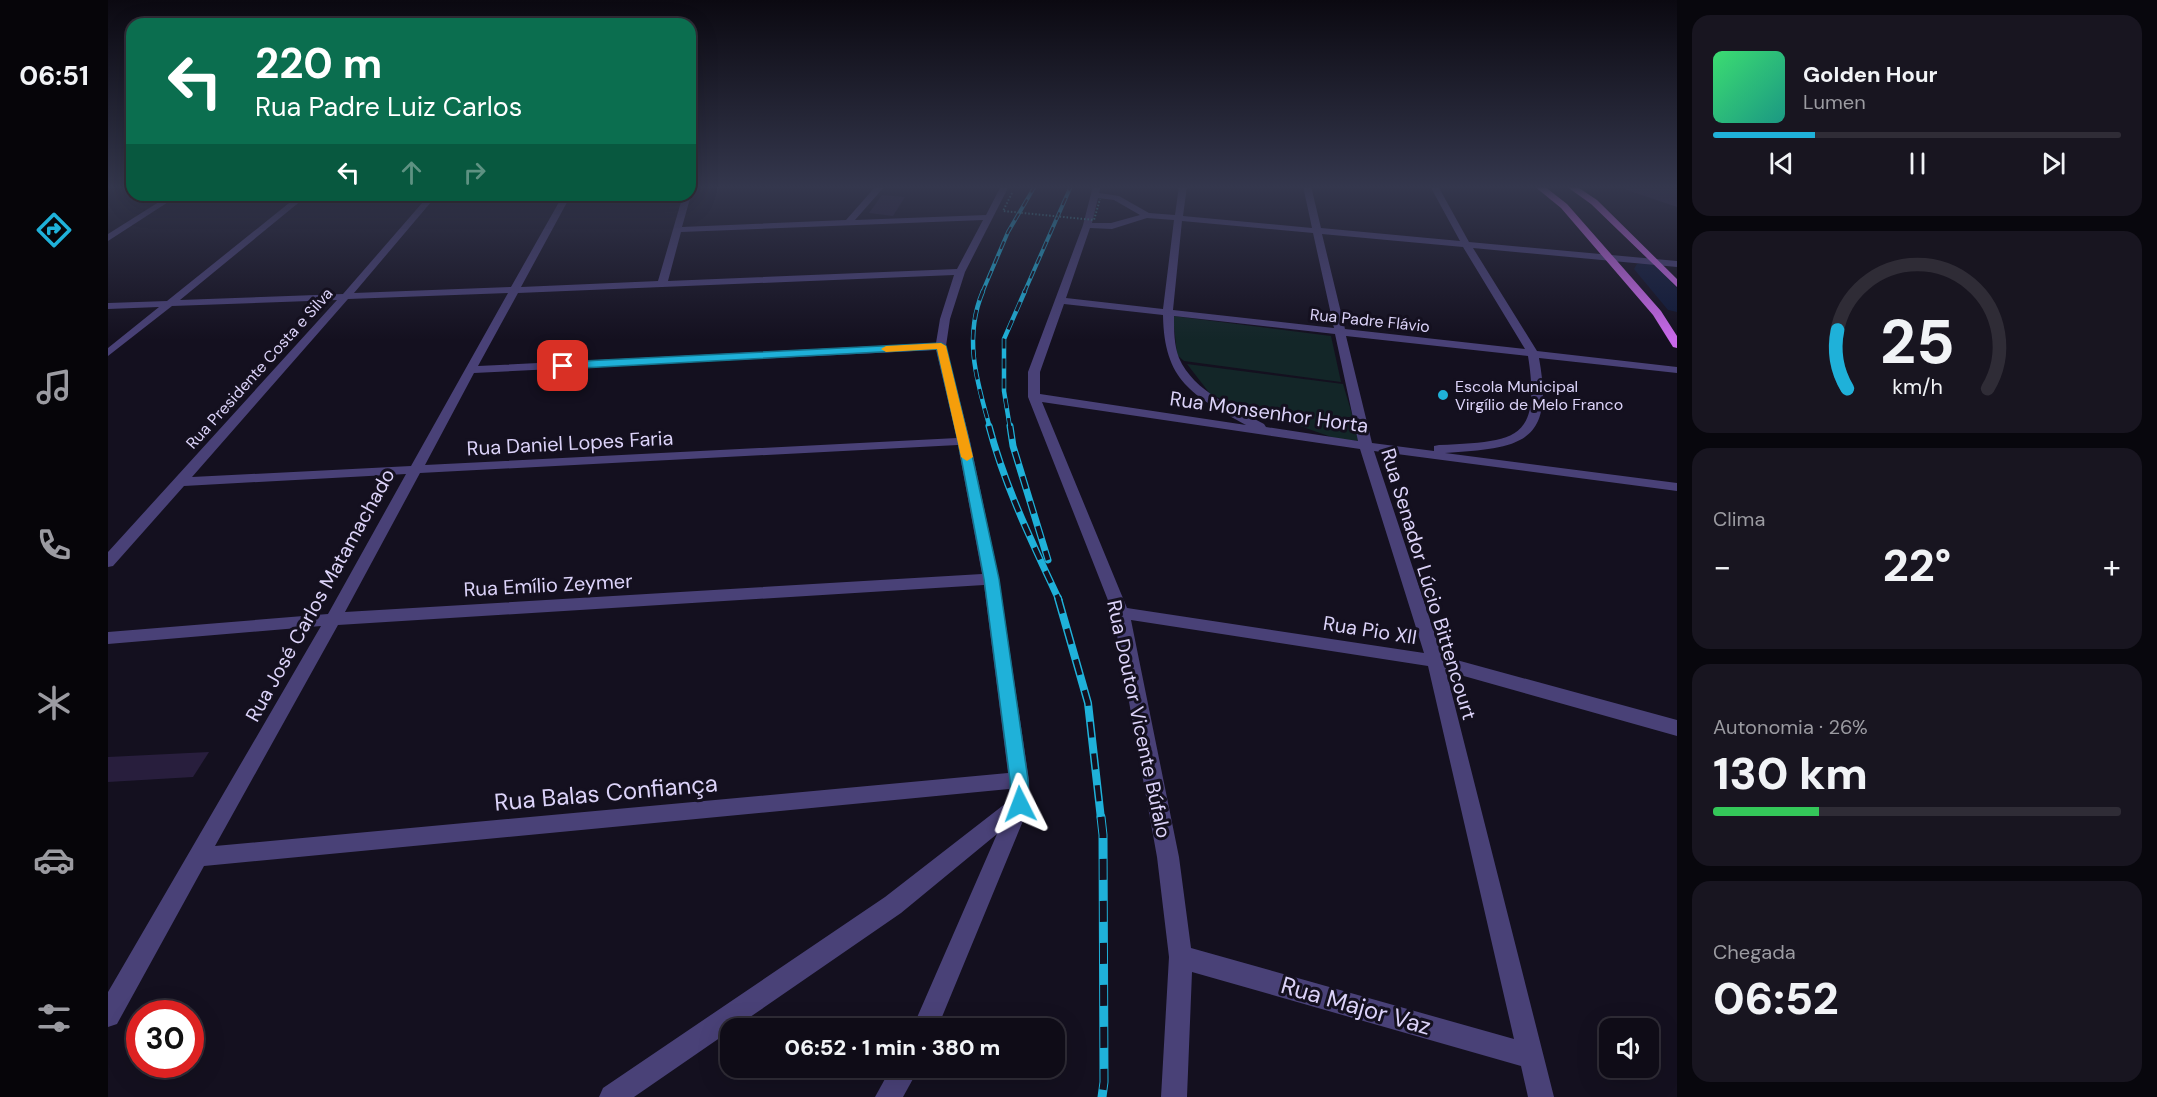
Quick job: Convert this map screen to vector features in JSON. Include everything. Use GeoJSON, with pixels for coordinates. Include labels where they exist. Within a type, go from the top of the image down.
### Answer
{"type":"FeatureCollection","features":[{"type":"Feature","properties":{"kind":"main road"},"geometry":{"type":"LineString","coordinates":[[1592,237],[1657,313],[1677,345]]}},
{"type":"Feature","properties":{"kind":"main road"},"geometry":{"type":"LineString","coordinates":[[1630,237],[1677,284]]}},
{"type":"Feature","properties":{"kind":"street"},"geometry":{"type":"LineString","coordinates":[[108,353],[252,237]]}},
{"type":"Feature","properties":{"kind":"street","name":"Rua Presidente Costa e Silva"},"geometry":{"type":"LineString","coordinates":[[108,562],[397,237]]}},
{"type":"Feature","properties":{"kind":"street","name":"Rua José Carlos Matamachado"},"geometry":{"type":"LineString","coordinates":[[108,1015],[333,619],[543,237]]}},
{"type":"Feature","properties":{"kind":"street"},"geometry":{"type":"LineString","coordinates":[[662,285],[676,237]]}},
{"type":"Feature","properties":{"kind":"street"},"geometry":{"type":"LineString","coordinates":[[929,1018],[1020,804],[1019,780],[992,579],[964,441],[941,346],[945,319],[960,272],[979,237]]}},
{"type":"Feature","properties":{"kind":"street","name":"Rua Doutor Vicente Búfalo"},"geometry":{"type":"LineString","coordinates":[[1082,237],[1034,372],[1034,397],[1121,614],[1168,857],[1180,957],[1174,1097]]}},
{"type":"Feature","properties":{"kind":"street"},"geometry":{"type":"LineString","coordinates":[[1177,237],[1167,313],[1170,353],[1179,371],[1205,397],[1268,432]]}},
{"type":"Feature","properties":{"kind":"street","name":"Rua Senador Lúcio Bittencourt"},"geometry":{"type":"LineString","coordinates":[[1318,237],[1366,446],[1435,662],[1541,1097]]}},
{"type":"Feature","properties":{"kind":"street"},"geometry":{"type":"LineString","coordinates":[[1393,237],[1677,264]]}},
{"type":"Feature","properties":{"kind":"street"},"geometry":{"type":"LineString","coordinates":[[1406,452],[1490,446],[1520,436],[1534,420],[1538,383],[1533,354],[1462,237]]}},
{"type":"Feature","properties":{"kind":"street"},"geometry":{"type":"LineString","coordinates":[[108,306],[960,272]]}},
{"type":"Feature","properties":{"kind":"street","name":"Rua Padre Flávio"},"geometry":{"type":"LineString","coordinates":[[1059,300],[1677,370]]}},
{"type":"Feature","properties":{"kind":"street"},"geometry":{"type":"LineString","coordinates":[[469,370],[941,346]]}},
{"type":"Feature","properties":{"kind":"street","name":"Rua Monsenhor Horta"},"geometry":{"type":"LineString","coordinates":[[1034,397],[1406,452],[1677,487]]}},
{"type":"Feature","properties":{"kind":"street","name":"Rua Daniel Lopes Faria"},"geometry":{"type":"LineString","coordinates":[[179,482],[964,441]]}},
{"type":"Feature","properties":{"kind":"street","name":"Rua Emílio Zeymer"},"geometry":{"type":"LineString","coordinates":[[108,638],[333,619],[992,579]]}},
{"type":"Feature","properties":{"kind":"street","name":"Rua Pio XII"},"geometry":{"type":"LineString","coordinates":[[1121,614],[1435,662],[1677,728]]}},
{"type":"Feature","properties":{"kind":"street","name":"Rua Balas Confiança"},"geometry":{"type":"LineString","coordinates":[[198,857],[1019,780]]}},
{"type":"Feature","properties":{"kind":"street"},"geometry":{"type":"LineString","coordinates":[[612,1097],[893,905],[1020,804]]}},
{"type":"Feature","properties":{"kind":"street","name":"Rua Major Vaz"},"geometry":{"type":"LineString","coordinates":[[1180,957],[1531,1056]]}},
{"type":"Feature","properties":{"kind":"street"},"geometry":{"type":"LineString","coordinates":[[888,1097],[900,1078]]}},
{"type":"Feature","properties":{"kind":"green space"},"geometry":{"type":"Polygon","coordinates":[[[1173,316],[1331,336],[1341,382],[1184,361],[1177,355],[1173,316]]]}},
{"type":"Feature","properties":{"kind":"green space"},"geometry":{"type":"Polygon","coordinates":[[[1187,364],[1343,384],[1360,441],[1337,439],[1211,395],[1187,364]]]}},
{"type":"Feature","properties":{"kind":"building"},"geometry":{"type":"Polygon","coordinates":[[[209,752],[193,777],[108,782],[108,757],[209,752]]]}},
{"type":"Feature","properties":{"kind":"waterway"},"geometry":{"type":"LineString","coordinates":[[1646,269],[1677,304]]}},
{"type":"Feature","properties":{"kind":"railway"},"geometry":{"type":"LineString","coordinates":[[982,293],[1006,237]]}},
{"type":"Feature","properties":{"kind":"railway"},"geometry":{"type":"LineString","coordinates":[[1024,293],[1049,237]]}},
{"type":"Feature","properties":{"kind":"railway"},"geometry":{"type":"LineString","coordinates":[[983,291],[977,308],[973,343],[977,377],[990,428]]}},
{"type":"Feature","properties":{"kind":"railway"},"geometry":{"type":"LineString","coordinates":[[1010,428],[1004,391],[1004,339],[1025,291]]}},
{"type":"Feature","properties":{"kind":"railway"},"geometry":{"type":"LineString","coordinates":[[989,426],[1011,493],[1059,600]]}},
{"type":"Feature","properties":{"kind":"railway"},"geometry":{"type":"LineString","coordinates":[[1010,426],[1013,446],[1048,560]]}},
{"type":"Feature","properties":{"kind":"railway"},"geometry":{"type":"LineString","coordinates":[[1058,598],[1088,703],[1101,819]]}},
{"type":"Feature","properties":{"kind":"railway"},"geometry":{"type":"LineString","coordinates":[[1101,817],[1104,1082],[1102,1097]]}},
{"type":"Feature","properties":{"kind":"slow traffic"},"geometry":{"type":"LineString","coordinates":[[886,349],[941,346],[967,457]]}},
{"type":"Feature","properties":{"kind":"place","name":"Escola Municipal Virgílio de Melo Franco"},"geometry":{"type":"Point","coordinates":[1443,395]}},
{"type":"Feature","properties":{"kind":"route"},"geometry":{"type":"LineString","coordinates":[[563,366],[941,346],[964,441],[992,579],[1019,780],[1020,804]]}}]}
